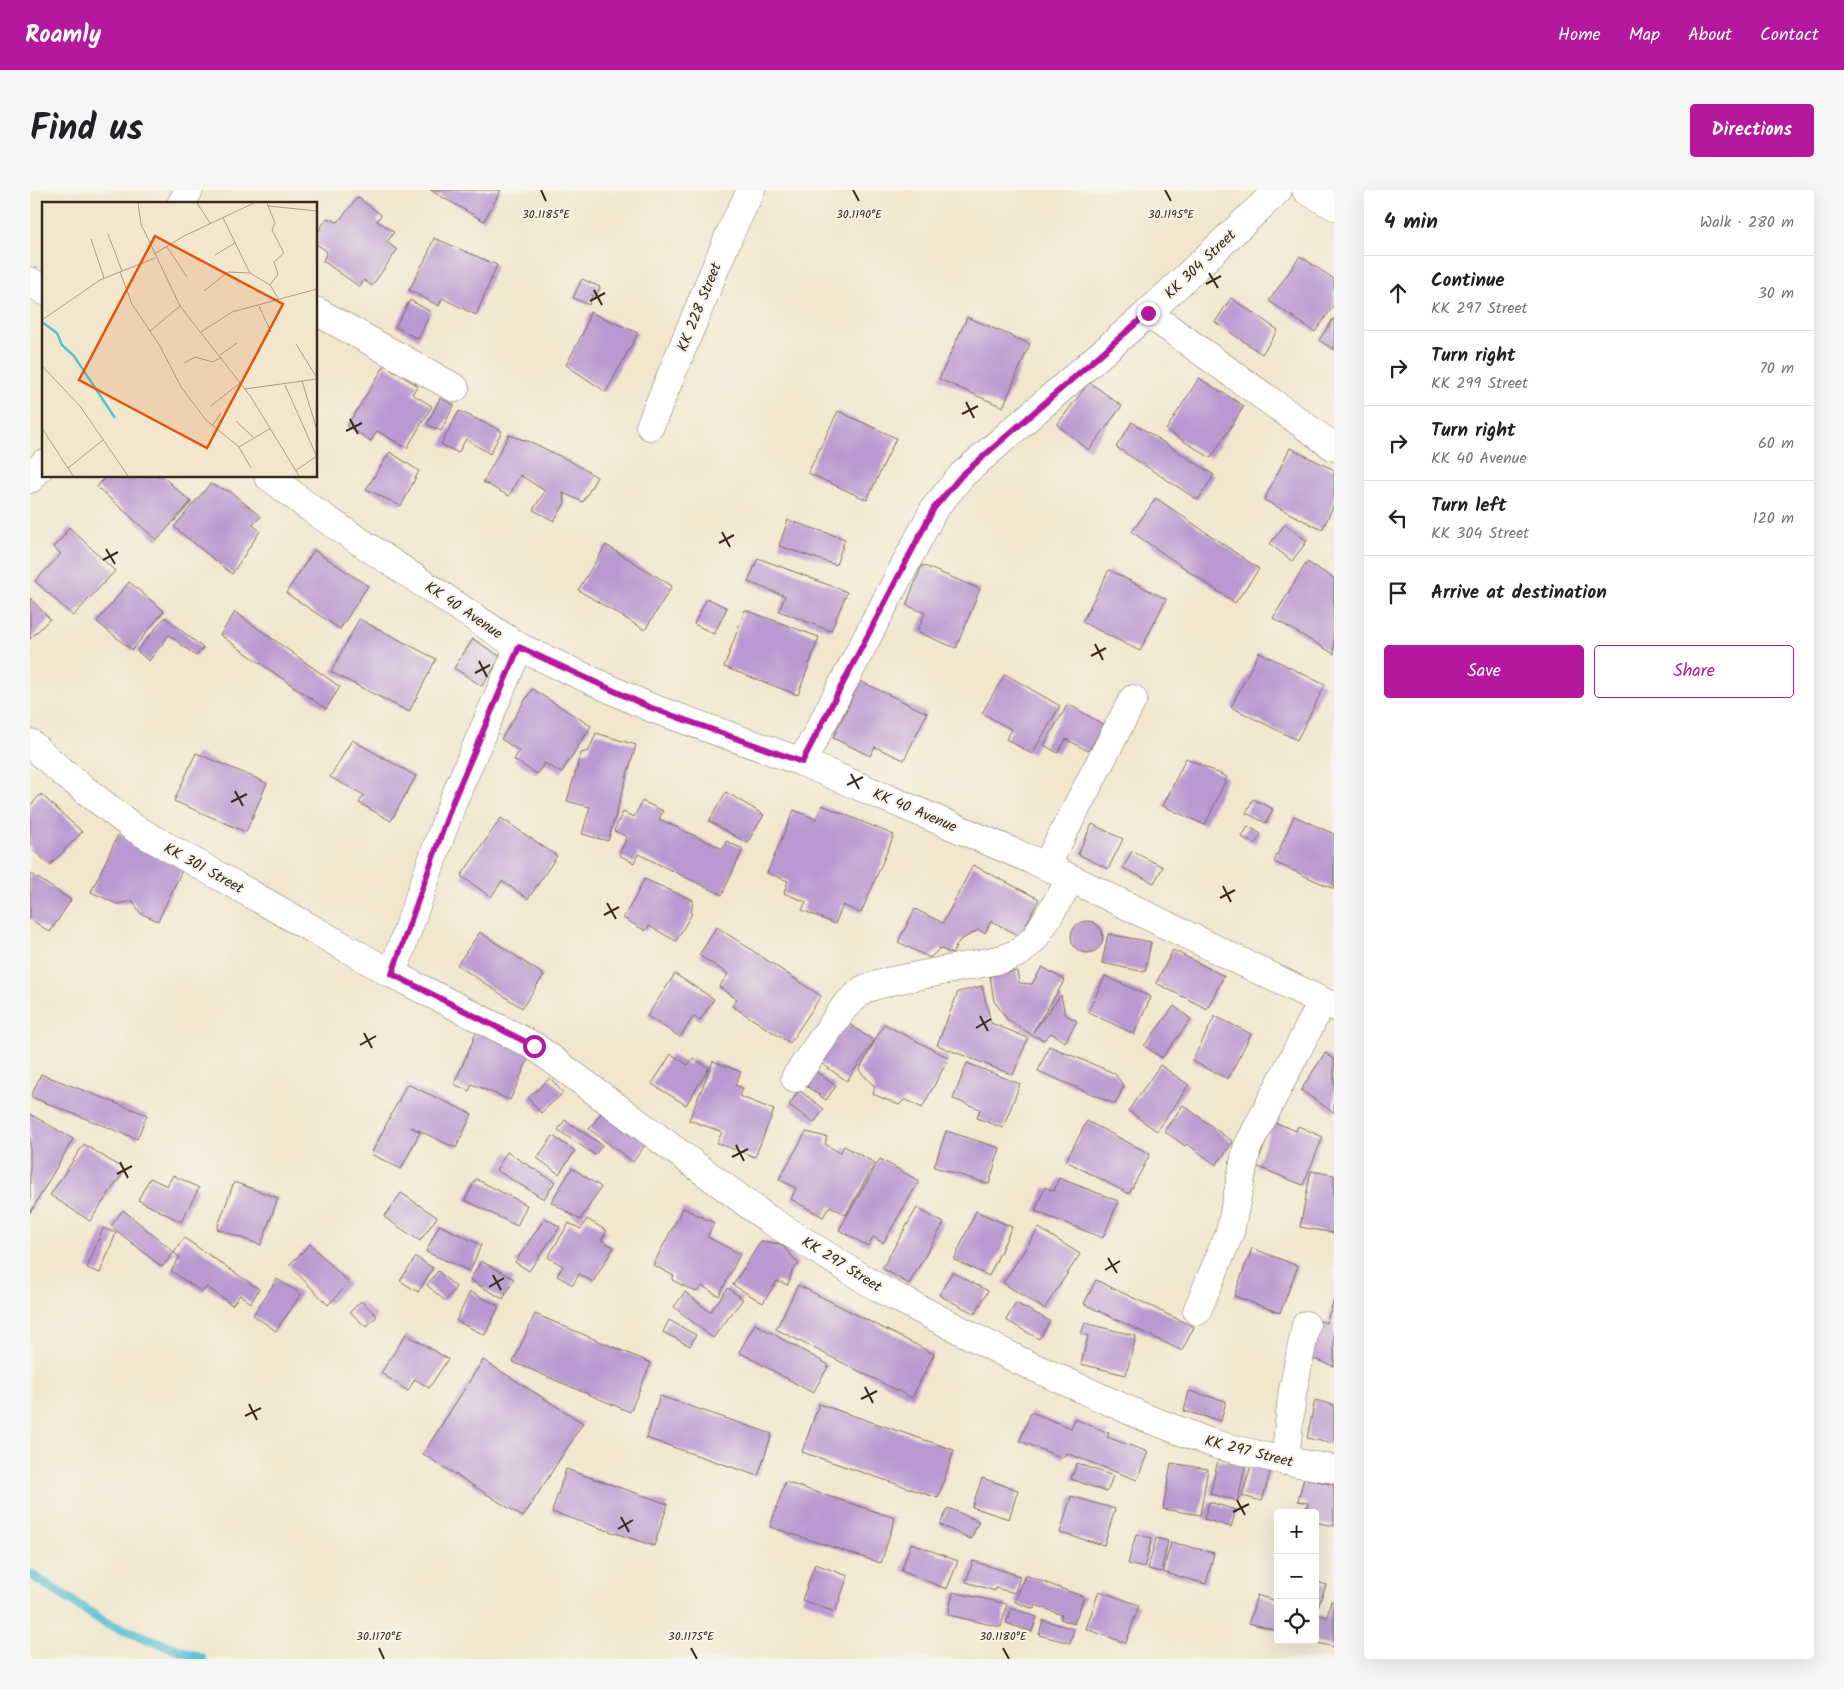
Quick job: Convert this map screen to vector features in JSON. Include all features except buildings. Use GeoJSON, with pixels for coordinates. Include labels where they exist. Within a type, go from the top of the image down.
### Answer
{"type":"FeatureCollection","features":[{"type":"Feature","properties":{"kind":"street"},"geometry":{"type":"LineString","coordinates":[[182,202],[189,190]]}},
{"type":"Feature","properties":{"kind":"street","name":"KK 228 Street"},"geometry":{"type":"LineString","coordinates":[[650,426],[730,233],[751,190]]}},
{"type":"Feature","properties":{"kind":"street","name":"KK 304 Street"},"geometry":{"type":"LineString","coordinates":[[802,762],[934,508],[962,475],[1148,313],[1278,190]]}},
{"type":"Feature","properties":{"kind":"street"},"geometry":{"type":"LineString","coordinates":[[1306,190],[1334,206]]}},
{"type":"Feature","properties":{"kind":"street"},"geometry":{"type":"LineString","coordinates":[[30,281],[42,290]]}},
{"type":"Feature","properties":{"kind":"street"},"geometry":{"type":"LineString","coordinates":[[318,312],[455,388]]}},
{"type":"Feature","properties":{"kind":"street"},"geometry":{"type":"LineString","coordinates":[[1148,313],[1334,447]]}},
{"type":"Feature","properties":{"kind":"street"},"geometry":{"type":"LineString","coordinates":[[30,480],[42,466]]}},
{"type":"Feature","properties":{"kind":"street","name":"KK 40 Avenue"},"geometry":{"type":"LineString","coordinates":[[271,478],[314,511],[519,647],[649,707],[802,762],[1046,866],[1328,1005]]}},
{"type":"Feature","properties":{"kind":"street"},"geometry":{"type":"LineString","coordinates":[[392,974],[453,801],[519,647]]}},
{"type":"Feature","properties":{"kind":"street"},"geometry":{"type":"LineString","coordinates":[[1046,866],[1133,699]]}},
{"type":"Feature","properties":{"kind":"street","name":"KK 301 Street"},"geometry":{"type":"LineString","coordinates":[[30,742],[61,771],[134,828],[392,974]]}},
{"type":"Feature","properties":{"kind":"street"},"geometry":{"type":"LineString","coordinates":[[795,1078],[845,1006],[864,989],[891,981],[1002,959],[1020,952],[1035,938],[1072,879]]}},
{"type":"Feature","properties":{"kind":"street","name":"KK 297 Street"},"geometry":{"type":"LineString","coordinates":[[392,974],[534,1046],[768,1219],[877,1286],[1018,1360],[1146,1418],[1217,1445],[1285,1461],[1334,1469]]}},
{"type":"Feature","properties":{"kind":"street"},"geometry":{"type":"LineString","coordinates":[[1197,1311],[1230,1232],[1247,1148],[1328,1005]]}},
{"type":"Feature","properties":{"kind":"street"},"geometry":{"type":"LineString","coordinates":[[1285,1461],[1292,1395],[1306,1325]]}},
{"type":"Feature","properties":{"kind":"waterway"},"geometry":{"type":"LineString","coordinates":[[30,1574],[106,1623],[202,1659]]}},
{"type":"Feature","properties":{"kind":"route"},"geometry":{"type":"LineString","coordinates":[[534,1046],[392,974],[453,801],[519,647],[649,707],[802,762],[934,508],[962,475],[1148,313]]}}]}
